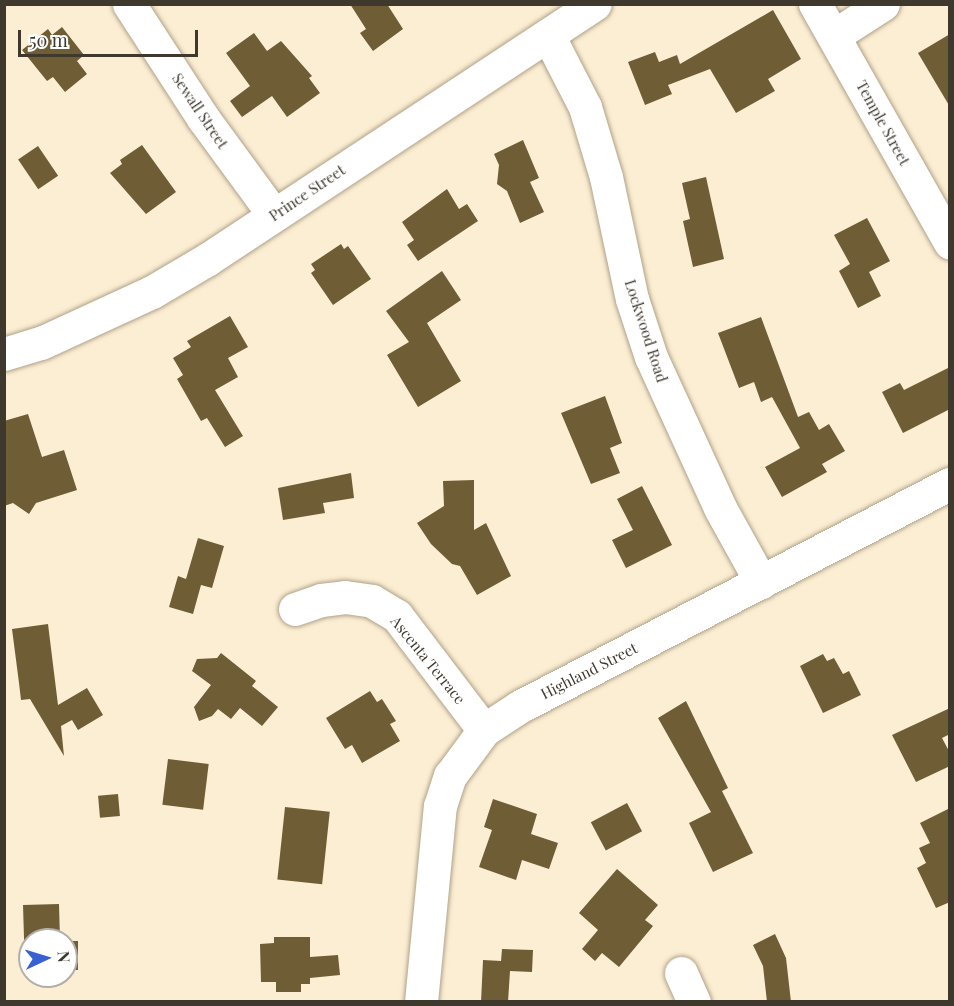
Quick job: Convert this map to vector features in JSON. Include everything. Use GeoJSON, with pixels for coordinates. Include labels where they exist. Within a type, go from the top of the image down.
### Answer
{"type":"FeatureCollection","features":[{"type":"Feature","properties":{"kind":"street","name":"Sewall Street"},"geometry":{"type":"LineString","coordinates":[[129,4],[203,118],[274,215]]}},
{"type":"Feature","properties":{"kind":"street","name":"Prince Street"},"geometry":{"type":"LineString","coordinates":[[4,354],[41,343],[152,292],[274,215],[595,4]]}},
{"type":"Feature","properties":{"kind":"street","name":"Temple Street"},"geometry":{"type":"LineString","coordinates":[[815,4],[950,243]]}},
{"type":"Feature","properties":{"kind":"street"},"geometry":{"type":"LineString","coordinates":[[835,36],[883,4]]}},
{"type":"Feature","properties":{"kind":"street","name":"Lockwood Road"},"geometry":{"type":"LineString","coordinates":[[548,35],[585,107],[606,177],[632,299],[651,357],[715,498],[761,582]]}},
{"type":"Feature","properties":{"kind":"street","name":"Highland Street"},"geometry":{"type":"LineString","coordinates":[[421,1002],[440,806],[450,776],[484,730],[519,707],[950,484]]}},
{"type":"Feature","properties":{"kind":"street","name":"Ascenta Terrace"},"geometry":{"type":"LineString","coordinates":[[295,609],[321,600],[345,597],[372,601],[397,616],[484,730]]}},
{"type":"Feature","properties":{"kind":"building"},"geometry":{"type":"Polygon","coordinates":[[[350,4],[387,4],[403,29],[373,51],[360,33],[366,29],[350,4]]]}},
{"type":"Feature","properties":{"kind":"building"},"geometry":{"type":"Polygon","coordinates":[[[773,10],[801,59],[768,79],[775,91],[736,113],[710,69],[668,85],[672,94],[645,105],[628,62],[655,52],[659,62],[677,55],[680,64],[773,10]]]}},
{"type":"Feature","properties":{"kind":"building"},"geometry":{"type":"Polygon","coordinates":[[[62,27],[84,55],[77,61],[87,74],[65,92],[53,77],[47,81],[22,50],[48,29],[52,35],[62,27]]]}},
{"type":"Feature","properties":{"kind":"building"},"geometry":{"type":"Polygon","coordinates":[[[254,33],[267,51],[281,41],[312,76],[309,78],[320,93],[287,117],[272,96],[242,117],[230,101],[250,86],[226,53],[254,33]]]}},
{"type":"Feature","properties":{"kind":"building"},"geometry":{"type":"Polygon","coordinates":[[[950,34],[950,107],[918,53],[950,34]]]}},
{"type":"Feature","properties":{"kind":"building"},"geometry":{"type":"Polygon","coordinates":[[[523,140],[539,178],[530,182],[544,212],[520,223],[507,191],[497,184],[499,165],[494,154],[523,140]]]}},
{"type":"Feature","properties":{"kind":"building"},"geometry":{"type":"Polygon","coordinates":[[[142,145],[176,192],[146,214],[110,173],[122,164],[120,160],[142,145]]]}},
{"type":"Feature","properties":{"kind":"building"},"geometry":{"type":"Polygon","coordinates":[[[38,146],[58,176],[38,189],[18,159],[38,146]]]}},
{"type":"Feature","properties":{"kind":"building"},"geometry":{"type":"Polygon","coordinates":[[[706,177],[724,259],[693,267],[683,221],[690,219],[682,183],[706,177]]]}},
{"type":"Feature","properties":{"kind":"building"},"geometry":{"type":"Polygon","coordinates":[[[447,189],[459,209],[467,204],[478,221],[418,261],[407,245],[414,240],[402,222],[447,189]]]}},
{"type":"Feature","properties":{"kind":"building"},"geometry":{"type":"Polygon","coordinates":[[[867,218],[890,261],[869,272],[881,296],[858,308],[839,271],[850,264],[834,235],[867,218]]]}},
{"type":"Feature","properties":{"kind":"building"},"geometry":{"type":"Polygon","coordinates":[[[341,244],[344,249],[348,246],[371,279],[333,305],[311,273],[315,270],[311,264],[341,244]]]}},
{"type":"Feature","properties":{"kind":"building"},"geometry":{"type":"Polygon","coordinates":[[[442,271],[461,300],[427,323],[461,381],[418,407],[387,355],[409,342],[386,311],[442,271]]]}},
{"type":"Feature","properties":{"kind":"building"},"geometry":{"type":"Polygon","coordinates":[[[230,316],[248,347],[228,358],[238,377],[215,390],[243,436],[225,447],[207,418],[201,421],[177,379],[183,375],[173,358],[191,347],[187,341],[230,316]]]}},
{"type":"Feature","properties":{"kind":"building"},"geometry":{"type":"Polygon","coordinates":[[[761,317],[798,417],[809,412],[819,430],[829,424],[845,451],[822,464],[827,472],[782,497],[765,467],[800,448],[772,397],[761,402],[754,382],[739,388],[718,333],[761,317]]]}},
{"type":"Feature","properties":{"kind":"building"},"geometry":{"type":"Polygon","coordinates":[[[950,367],[950,409],[903,433],[882,392],[900,383],[904,390],[950,367]]]}},
{"type":"Feature","properties":{"kind":"building"},"geometry":{"type":"Polygon","coordinates":[[[605,396],[622,443],[610,448],[620,473],[591,484],[561,413],[605,396]]]}},
{"type":"Feature","properties":{"kind":"building"},"geometry":{"type":"Polygon","coordinates":[[[28,414],[42,457],[64,450],[77,490],[36,503],[29,514],[13,503],[4,506],[4,421],[28,414]]]}},
{"type":"Feature","properties":{"kind":"building"},"geometry":{"type":"Polygon","coordinates":[[[351,473],[354,498],[323,503],[325,513],[283,520],[278,488],[351,473]]]}},
{"type":"Feature","properties":{"kind":"building"},"geometry":{"type":"Polygon","coordinates":[[[474,480],[474,530],[486,523],[511,576],[477,595],[460,566],[452,564],[431,544],[417,523],[444,506],[443,481],[474,480]]]}},
{"type":"Feature","properties":{"kind":"building"},"geometry":{"type":"Polygon","coordinates":[[[642,486],[672,545],[626,568],[612,540],[633,530],[617,499],[642,486]]]}},
{"type":"Feature","properties":{"kind":"building"},"geometry":{"type":"Polygon","coordinates":[[[198,538],[224,546],[212,588],[201,585],[193,614],[169,607],[178,576],[186,579],[198,538]]]}},
{"type":"Feature","properties":{"kind":"building"},"geometry":{"type":"Polygon","coordinates":[[[48,624],[58,705],[87,688],[103,715],[78,730],[72,720],[61,726],[64,756],[30,699],[21,700],[12,629],[48,624]]]}},
{"type":"Feature","properties":{"kind":"building"},"geometry":{"type":"Polygon","coordinates":[[[221,653],[256,681],[252,686],[278,707],[262,726],[240,708],[231,719],[218,709],[212,716],[199,721],[194,707],[211,685],[192,671],[197,659],[217,658],[221,653]]]}},
{"type":"Feature","properties":{"kind":"building"},"geometry":{"type":"Polygon","coordinates":[[[823,654],[827,661],[834,658],[843,674],[849,671],[861,695],[823,713],[800,666],[823,654]]]}},
{"type":"Feature","properties":{"kind":"building"},"geometry":{"type":"Polygon","coordinates":[[[370,691],[377,702],[382,699],[396,721],[390,724],[400,741],[362,763],[352,745],[345,749],[326,718],[370,691]]]}},
{"type":"Feature","properties":{"kind":"building"},"geometry":{"type":"Polygon","coordinates":[[[686,701],[728,788],[722,791],[753,853],[713,872],[689,823],[711,812],[658,718],[686,701]]]}},
{"type":"Feature","properties":{"kind":"building"},"geometry":{"type":"Polygon","coordinates":[[[950,708],[950,734],[942,738],[950,753],[950,766],[916,782],[892,735],[950,708]]]}},
{"type":"Feature","properties":{"kind":"building"},"geometry":{"type":"Polygon","coordinates":[[[168,759],[209,764],[203,810],[162,805],[168,759]]]}},
{"type":"Feature","properties":{"kind":"building"},"geometry":{"type":"Polygon","coordinates":[[[118,794],[120,816],[100,818],[98,796],[118,794]]]}},
{"type":"Feature","properties":{"kind":"building"},"geometry":{"type":"Polygon","coordinates":[[[493,799],[537,814],[531,834],[558,843],[549,869],[522,860],[516,880],[479,867],[492,830],[484,827],[493,799]]]}},
{"type":"Feature","properties":{"kind":"building"},"geometry":{"type":"Polygon","coordinates":[[[627,803],[642,831],[606,851],[591,822],[627,803]]]}},
{"type":"Feature","properties":{"kind":"building"},"geometry":{"type":"Polygon","coordinates":[[[285,807],[330,812],[322,884],[277,880],[285,807]]]}},
{"type":"Feature","properties":{"kind":"building"},"geometry":{"type":"Polygon","coordinates":[[[950,808],[950,902],[936,908],[917,868],[926,863],[919,848],[930,843],[920,823],[950,808]]]}},
{"type":"Feature","properties":{"kind":"building"},"geometry":{"type":"Polygon","coordinates":[[[617,869],[658,905],[645,920],[653,926],[619,967],[602,953],[595,961],[582,949],[598,930],[579,913],[617,869]]]}},
{"type":"Feature","properties":{"kind":"building"},"geometry":{"type":"Polygon","coordinates":[[[59,904],[60,928],[24,928],[23,905],[59,904]]]}},
{"type":"Feature","properties":{"kind":"building"},"geometry":{"type":"Polygon","coordinates":[[[775,934],[786,958],[791,1002],[767,1002],[763,966],[753,945],[775,934]]]}},
{"type":"Feature","properties":{"kind":"building"},"geometry":{"type":"Polygon","coordinates":[[[274,937],[310,937],[310,957],[338,955],[340,975],[310,978],[310,984],[301,984],[301,992],[276,992],[276,982],[261,982],[260,944],[274,943],[274,937]]]}},
{"type":"Feature","properties":{"kind":"building"},"geometry":{"type":"Polygon","coordinates":[[[502,949],[533,950],[532,972],[510,971],[508,1002],[481,1002],[483,960],[501,961],[502,949]]]}}]}
